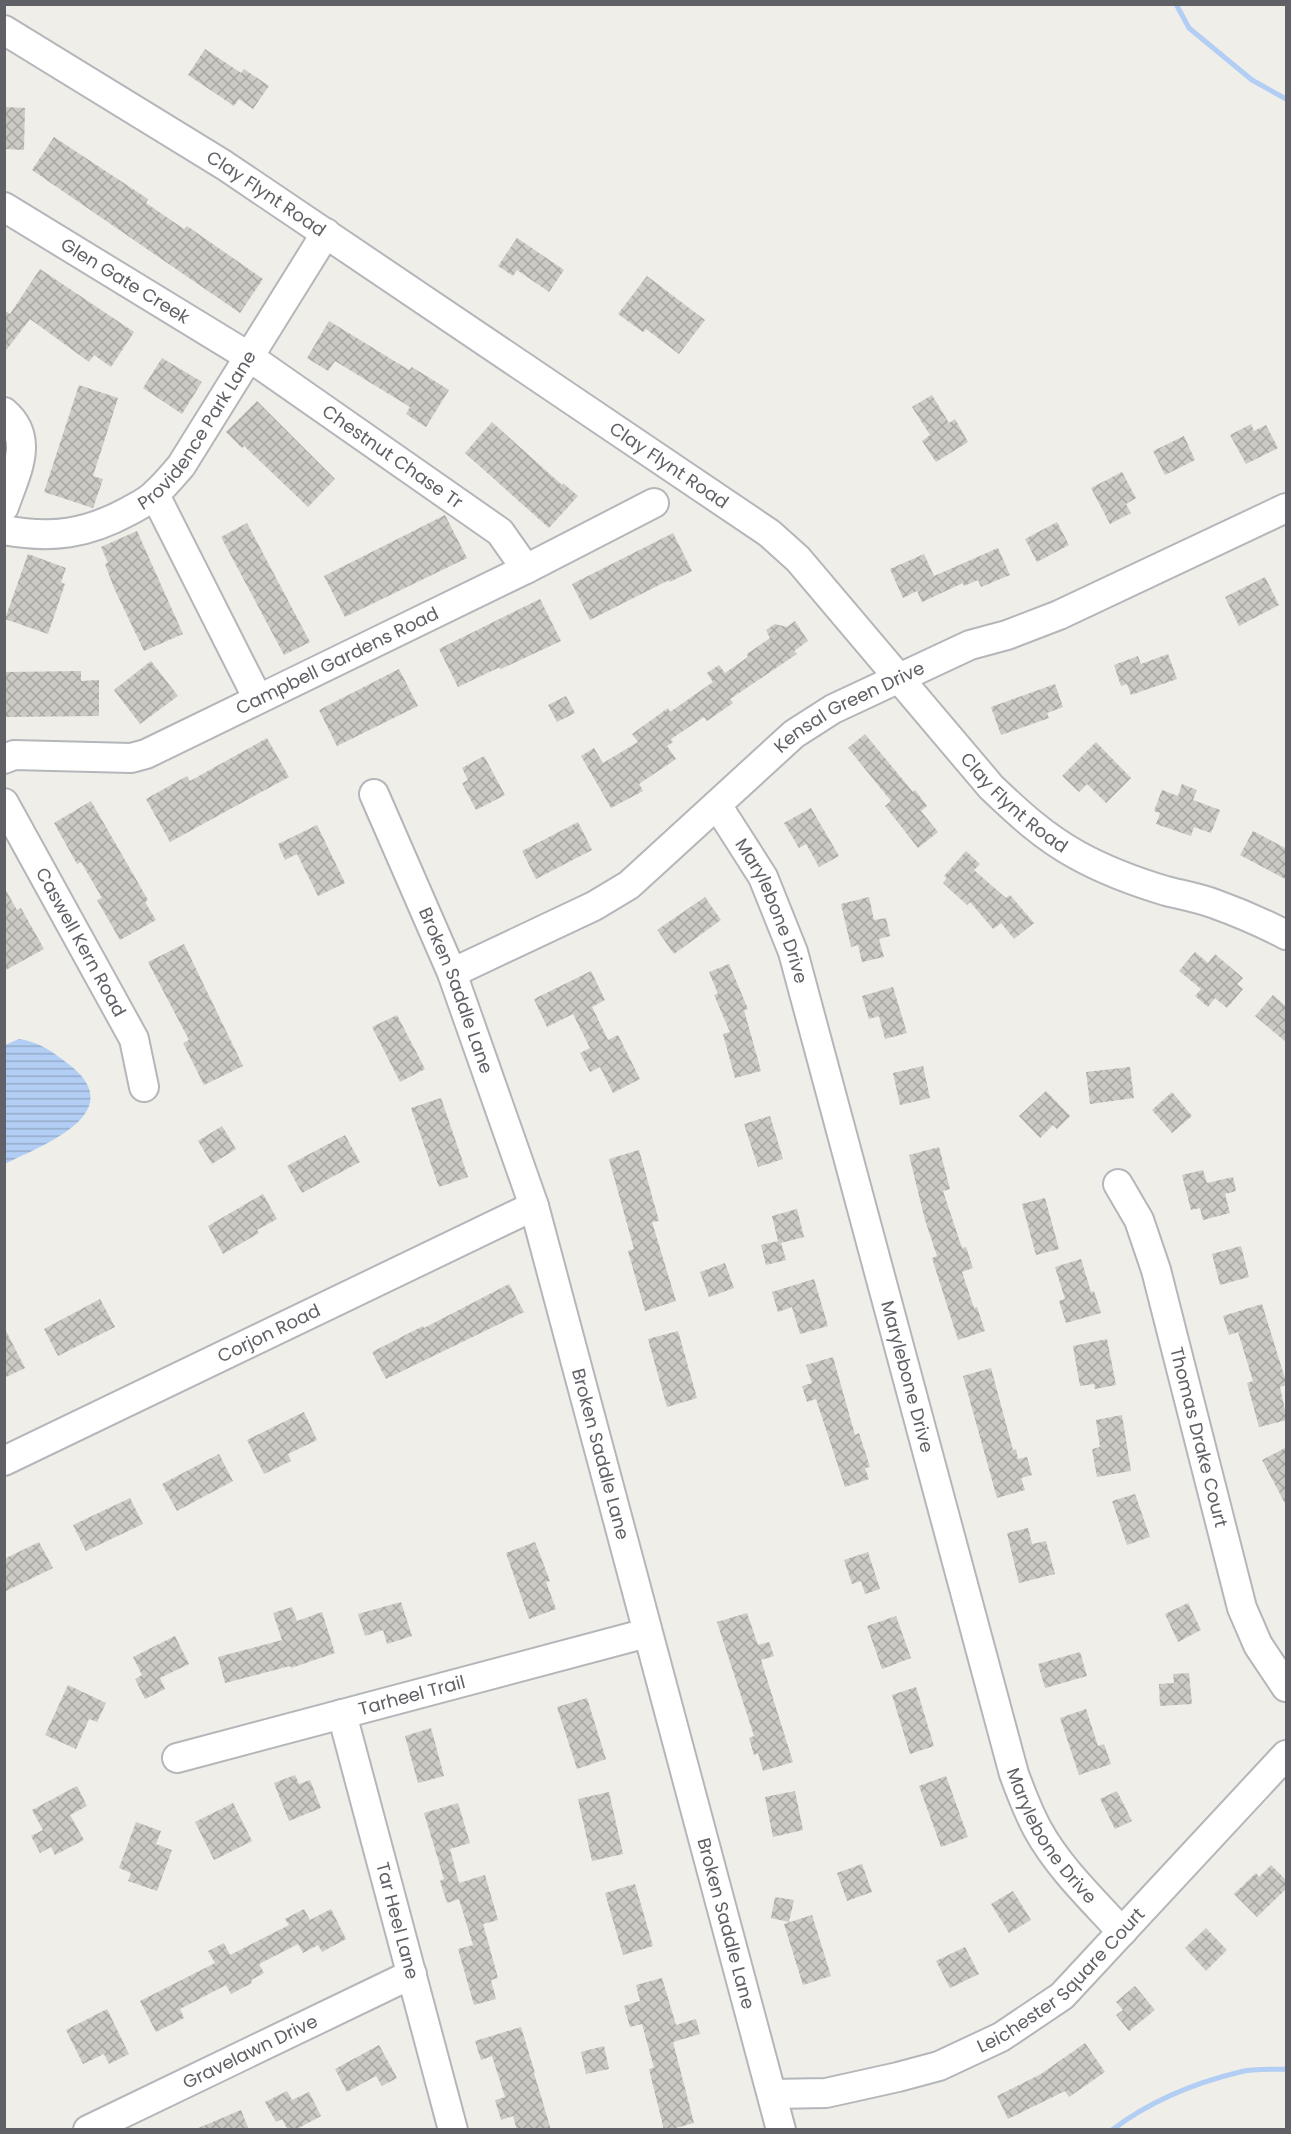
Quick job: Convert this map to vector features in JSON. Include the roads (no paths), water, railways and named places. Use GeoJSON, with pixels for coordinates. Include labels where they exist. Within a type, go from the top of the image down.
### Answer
{"type":"FeatureCollection","features":[{"type":"Feature","properties":{"kind":"street","name":"Clay Flynt Road"},"geometry":{"type":"LineString","coordinates":[[4,30],[184,140],[326,233],[769,533],[798,559],[991,787],[1020,815],[1053,840],[1077,855],[1115,873],[1163,890],[1213,903],[1287,935]]}},
{"type":"Feature","properties":{"kind":"street","name":"Glen Gate Creek"},"geometry":{"type":"LineString","coordinates":[[4,207],[248,356]]}},
{"type":"Feature","properties":{"kind":"street","name":"Providence Park Lane"},"geometry":{"type":"LineString","coordinates":[[4,530],[32,535],[51,535],[83,530],[110,521],[155,495],[181,465],[326,233]]}},
{"type":"Feature","properties":{"kind":"street","name":"Chestnut Chase Tr"},"geometry":{"type":"LineString","coordinates":[[248,356],[500,532],[526,569]]}},
{"type":"Feature","properties":{"kind":"street"},"geometry":{"type":"LineString","coordinates":[[4,412],[14,420],[22,444],[4,507]]}},
{"type":"Feature","properties":{"kind":"street"},"geometry":{"type":"LineString","coordinates":[[155,495],[258,699]]}},
{"type":"Feature","properties":{"kind":"street","name":"Campbell Gardens Road"},"geometry":{"type":"LineString","coordinates":[[4,759],[14,755],[131,758],[146,754],[526,569],[654,503]]}},
{"type":"Feature","properties":{"kind":"street","name":"Kensal Green Drive"},"geometry":{"type":"LineString","coordinates":[[452,973],[594,906],[629,885],[794,734],[833,709],[970,645],[1007,635],[1059,615],[1287,508]]}},
{"type":"Feature","properties":{"kind":"street","name":"Broken Saddle Lane"},"geometry":{"type":"LineString","coordinates":[[374,794],[452,973],[534,1206],[781,2130]]}},
{"type":"Feature","properties":{"kind":"street","name":"Caswell Kern Road"},"geometry":{"type":"LineString","coordinates":[[4,803],[135,1039],[144,1087]]}},
{"type":"Feature","properties":{"kind":"street","name":"Marylebone Drive"},"geometry":{"type":"LineString","coordinates":[[717,806],[763,878],[793,952],[1017,1784],[1038,1831],[1063,1867],[1122,1932]]}},
{"type":"Feature","properties":{"kind":"street","name":"Thomas Drake Court"},"geometry":{"type":"LineString","coordinates":[[1118,1184],[1139,1220],[1156,1270],[1242,1608],[1258,1645],[1287,1688]]}},
{"type":"Feature","properties":{"kind":"street","name":"Corjon Road"},"geometry":{"type":"LineString","coordinates":[[4,1461],[534,1206]]}},
{"type":"Feature","properties":{"kind":"street","name":"Tarheel Trail"},"geometry":{"type":"LineString","coordinates":[[177,1758],[648,1633]]}},
{"type":"Feature","properties":{"kind":"street","name":"Tar Heel Lane"},"geometry":{"type":"LineString","coordinates":[[342,1714],[453,2130]]}},
{"type":"Feature","properties":{"kind":"street","name":"Leichester Square Court"},"geometry":{"type":"LineString","coordinates":[[772,2094],[826,2093],[898,2078],[939,2066],[1001,2037],[1062,1996],[1287,1755]]}},
{"type":"Feature","properties":{"kind":"street","name":"Gravelawn Drive"},"geometry":{"type":"LineString","coordinates":[[88,2130],[412,1974]]}},
{"type":"Feature","properties":{"kind":"water"},"geometry":{"type":"Polygon","coordinates":[[[19,1039],[41,1045],[71,1066],[87,1083],[90,1099],[85,1113],[73,1126],[57,1138],[5,1164],[5,1045],[19,1039]]]}},
{"type":"Feature","properties":{"kind":"waterway"},"geometry":{"type":"LineString","coordinates":[[1176,4],[1189,28],[1252,80],[1286,99]]}},
{"type":"Feature","properties":{"kind":"waterway"},"geometry":{"type":"LineString","coordinates":[[1112,2130],[1142,2110],[1173,2094],[1223,2076],[1245,2071],[1286,2069]]}}]}
